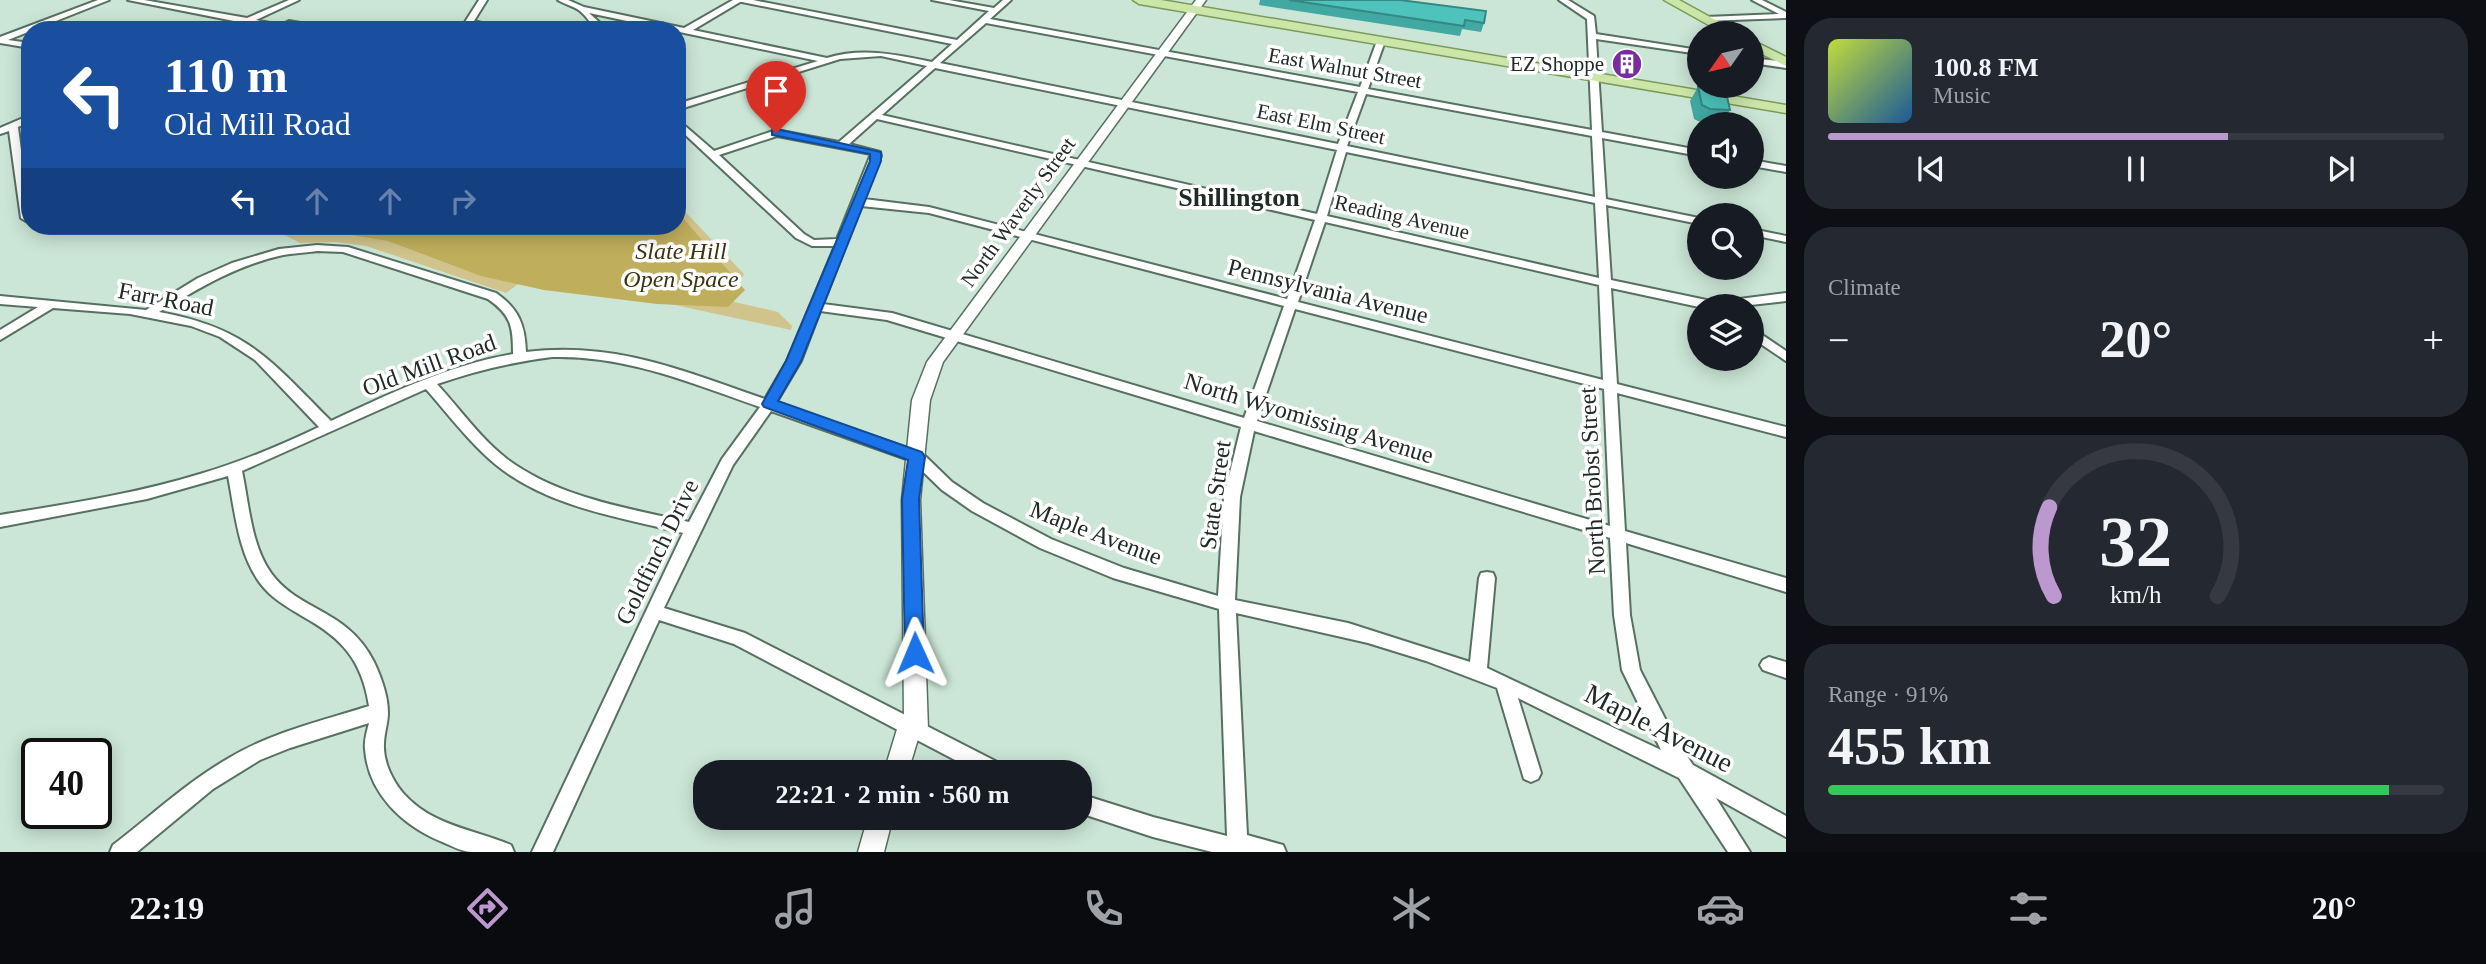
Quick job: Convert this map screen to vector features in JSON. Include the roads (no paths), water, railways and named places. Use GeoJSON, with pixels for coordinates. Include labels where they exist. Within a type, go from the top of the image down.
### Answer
{"type":"FeatureCollection","features":[{"type":"Feature","properties":{"kind":"main road"},"geometry":{"type":"LineString","coordinates":[[1139,0],[1197,5],[1381,41],[1786,109]]}},
{"type":"Feature","properties":{"kind":"main road"},"geometry":{"type":"LineString","coordinates":[[1670,0],[1710,21]]}},
{"type":"Feature","properties":{"kind":"main road"},"geometry":{"type":"LineString","coordinates":[[1764,51],[1786,63]]}},
{"type":"Feature","properties":{"kind":"street"},"geometry":{"type":"LineString","coordinates":[[50,21],[106,0]]}},
{"type":"Feature","properties":{"kind":"street"},"geometry":{"type":"LineString","coordinates":[[132,0],[247,21],[295,0]]}},
{"type":"Feature","properties":{"kind":"street"},"geometry":{"type":"LineString","coordinates":[[164,0],[279,21]]}},
{"type":"Feature","properties":{"kind":"street"},"geometry":{"type":"LineString","coordinates":[[470,21],[483,0]]}},
{"type":"Feature","properties":{"kind":"street"},"geometry":{"type":"LineString","coordinates":[[562,0],[582,9],[643,21]]}},
{"type":"Feature","properties":{"kind":"street"},"geometry":{"type":"LineString","coordinates":[[688,30],[740,0],[959,43]]}},
{"type":"Feature","properties":{"kind":"street"},"geometry":{"type":"LineString","coordinates":[[936,0],[995,10]]}},
{"type":"Feature","properties":{"kind":"street"},"geometry":{"type":"LineString","coordinates":[[713,154],[776,133],[843,144],[1007,0]]}},
{"type":"Feature","properties":{"kind":"street"},"geometry":{"type":"LineString","coordinates":[[1563,0],[1591,18],[1592,36],[1687,50]]}},
{"type":"Feature","properties":{"kind":"street"},"geometry":{"type":"LineString","coordinates":[[1756,0],[1786,15]]}},
{"type":"Feature","properties":{"kind":"street","name":"North Waverly Street"},"geometry":{"type":"LineString","coordinates":[[901,760],[913,728],[911,499],[917,457],[916,437],[924,386],[935,362],[953,335],[1197,5]]}},
{"type":"Feature","properties":{"kind":"street"},"geometry":{"type":"LineString","coordinates":[[582,9],[591,21]]}},
{"type":"Feature","properties":{"kind":"street"},"geometry":{"type":"LineString","coordinates":[[1706,19],[1786,15]]}},
{"type":"Feature","properties":{"kind":"street","name":"East Walnut Street"},"geometry":{"type":"LineString","coordinates":[[984,20],[1687,151]]}},
{"type":"Feature","properties":{"kind":"street"},"geometry":{"type":"LineString","coordinates":[[688,30],[828,60]]}},
{"type":"Feature","properties":{"kind":"street"},"geometry":{"type":"LineString","coordinates":[[0,40],[21,32]]}},
{"type":"Feature","properties":{"kind":"street","name":"North Brobst Street"},"geometry":{"type":"LineString","coordinates":[[1592,36],[1622,615],[1631,670],[1669,746],[1740,852]]}},
{"type":"Feature","properties":{"kind":"street"},"geometry":{"type":"LineString","coordinates":[[0,40],[21,44]]}},
{"type":"Feature","properties":{"kind":"street","name":"State Street"},"geometry":{"type":"LineString","coordinates":[[1237,848],[1227,605],[1232,497],[1249,424],[1381,41]]}},
{"type":"Feature","properties":{"kind":"street","name":"East Elm Street"},"geometry":{"type":"LineString","coordinates":[[828,60],[852,55],[881,54],[1687,219]]}},
{"type":"Feature","properties":{"kind":"street"},"geometry":{"type":"LineString","coordinates":[[686,104],[828,60]]}},
{"type":"Feature","properties":{"kind":"street"},"geometry":{"type":"LineString","coordinates":[[1764,62],[1786,63]]}},
{"type":"Feature","properties":{"kind":"street","name":"Reading Avenue"},"geometry":{"type":"LineString","coordinates":[[875,116],[1687,300]]}},
{"type":"Feature","properties":{"kind":"street"},"geometry":{"type":"LineString","coordinates":[[0,120],[21,119]]}},
{"type":"Feature","properties":{"kind":"street"},"geometry":{"type":"LineString","coordinates":[[0,131],[21,122]]}},
{"type":"Feature","properties":{"kind":"street"},"geometry":{"type":"LineString","coordinates":[[13,125],[21,182]]}},
{"type":"Feature","properties":{"kind":"street"},"geometry":{"type":"LineString","coordinates":[[686,130],[807,241],[842,242]]}},
{"type":"Feature","properties":{"kind":"street","name":"Goldfinch Drive"},"geometry":{"type":"LineString","coordinates":[[542,852],[693,529],[727,463],[769,404],[794,361],[875,161],[875,152],[843,144]]}},
{"type":"Feature","properties":{"kind":"street"},"geometry":{"type":"LineString","coordinates":[[1764,165],[1786,169]]}},
{"type":"Feature","properties":{"kind":"street","name":"Pennsylvania Avenue"},"geometry":{"type":"LineString","coordinates":[[858,202],[912,206],[1786,432]]}},
{"type":"Feature","properties":{"kind":"street"},"geometry":{"type":"LineString","coordinates":[[1764,234],[1786,239]]}},
{"type":"Feature","properties":{"kind":"street"},"geometry":{"type":"LineString","coordinates":[[147,314],[216,273],[250,260],[300,249],[344,249],[492,296],[505,304],[516,319],[520,357]]}},
{"type":"Feature","properties":{"kind":"street","name":"Reading Avenue"},"geometry":{"type":"LineString","coordinates":[[1764,300],[1786,297]]}},
{"type":"Feature","properties":{"kind":"street","name":"Farr Road"},"geometry":{"type":"LineString","coordinates":[[0,300],[147,314],[198,325],[244,345],[262,359],[328,428]]}},
{"type":"Feature","properties":{"kind":"street"},"geometry":{"type":"LineString","coordinates":[[0,336],[49,305]]}},
{"type":"Feature","properties":{"kind":"street","name":"North Wyomissing Avenue"},"geometry":{"type":"LineString","coordinates":[[816,307],[882,314],[1786,585]]}},
{"type":"Feature","properties":{"kind":"street"},"geometry":{"type":"LineString","coordinates":[[1764,341],[1786,357]]}},
{"type":"Feature","properties":{"kind":"street","name":"Old Mill Road"},"geometry":{"type":"LineString","coordinates":[[0,521],[141,497],[234,469],[429,384],[482,366],[552,353],[610,355],[647,363],[917,457]]}},
{"type":"Feature","properties":{"kind":"street"},"geometry":{"type":"LineString","coordinates":[[429,384],[488,449],[531,481],[576,500],[693,529]]}},
{"type":"Feature","properties":{"kind":"street","name":"Maple Avenue"},"geometry":{"type":"LineString","coordinates":[[917,457],[959,494],[1030,537],[1121,573],[1227,605],[1347,630],[1427,653],[1478,672],[1685,771],[1786,827]]}},
{"type":"Feature","properties":{"kind":"street"},"geometry":{"type":"LineString","coordinates":[[234,469],[260,569],[275,589],[328,620],[350,640],[367,666],[379,712],[374,750],[384,780],[400,805],[431,828],[504,852]]}},
{"type":"Feature","properties":{"kind":"street"},"geometry":{"type":"LineString","coordinates":[[1478,672],[1486,578]]}},
{"type":"Feature","properties":{"kind":"street"},"geometry":{"type":"LineString","coordinates":[[654,612],[739,638],[971,760]]}},
{"type":"Feature","properties":{"kind":"street"},"geometry":{"type":"LineString","coordinates":[[1504,683],[1531,773]]}},
{"type":"Feature","properties":{"kind":"street"},"geometry":{"type":"LineString","coordinates":[[120,852],[204,785],[238,762],[275,745],[379,712]]}},
{"type":"Feature","properties":{"kind":"street"},"geometry":{"type":"LineString","coordinates":[[1092,808],[1153,827],[1237,848],[1276,852]]}},
{"type":"Feature","properties":{"kind":"street"},"geometry":{"type":"LineString","coordinates":[[870,852],[877,830]]}},
{"type":"Feature","properties":{"kind":"place","name":"EZ Shoppe"},"geometry":{"type":"Point","coordinates":[1627,64]}},
{"type":"Feature","properties":{"kind":"district","name":"Shillington"},"geometry":{"type":"Point","coordinates":[1239,197]}},
{"type":"Feature","properties":{"kind":"park label","name":"Slate Hill Open Space"},"geometry":{"type":"Point","coordinates":[681,265]}}]}
